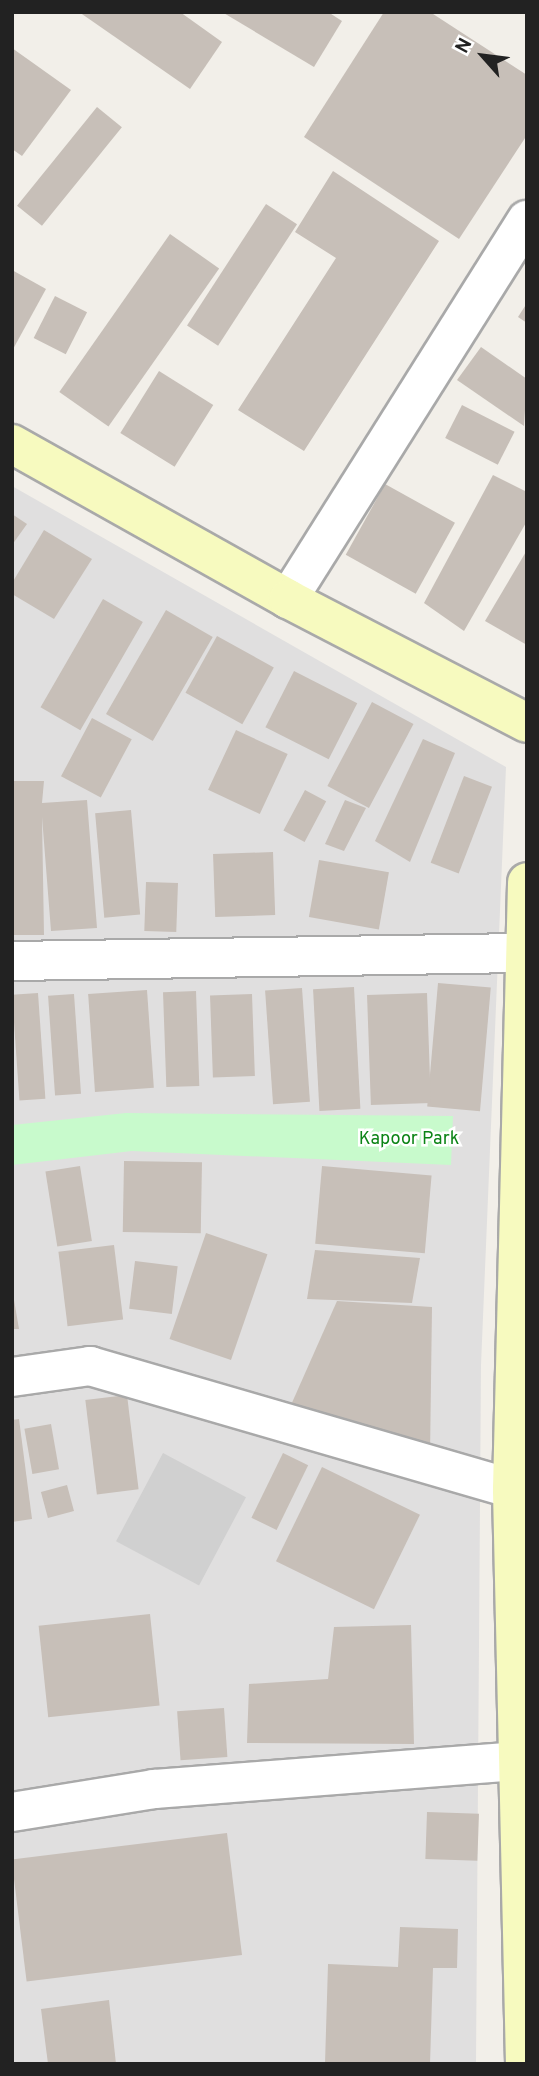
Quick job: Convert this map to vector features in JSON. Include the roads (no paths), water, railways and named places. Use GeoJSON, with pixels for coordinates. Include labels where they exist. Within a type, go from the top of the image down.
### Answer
{"type":"FeatureCollection","features":[{"type":"Feature","properties":{"kind":"main road"},"geometry":{"type":"LineString","coordinates":[[12,444],[288,599],[527,723]]}},
{"type":"Feature","properties":{"kind":"main road"},"geometry":{"type":"LineString","coordinates":[[525,2064],[512,1489],[523,1137],[523,953],[527,882]]}},
{"type":"Feature","properties":{"kind":"street"},"geometry":{"type":"LineString","coordinates":[[288,599],[527,220]]}},
{"type":"Feature","properties":{"kind":"street"},"geometry":{"type":"LineString","coordinates":[[12,961],[523,953]]}},
{"type":"Feature","properties":{"kind":"street"},"geometry":{"type":"LineString","coordinates":[[12,1377],[90,1366],[512,1489]]}},
{"type":"Feature","properties":{"kind":"street"},"geometry":{"type":"LineString","coordinates":[[12,1812],[154,1789],[517,1761]]}},
{"type":"Feature","properties":{"kind":"park label","name":"Kapoor Park"},"geometry":{"type":"Point","coordinates":[409,1140]}}]}
